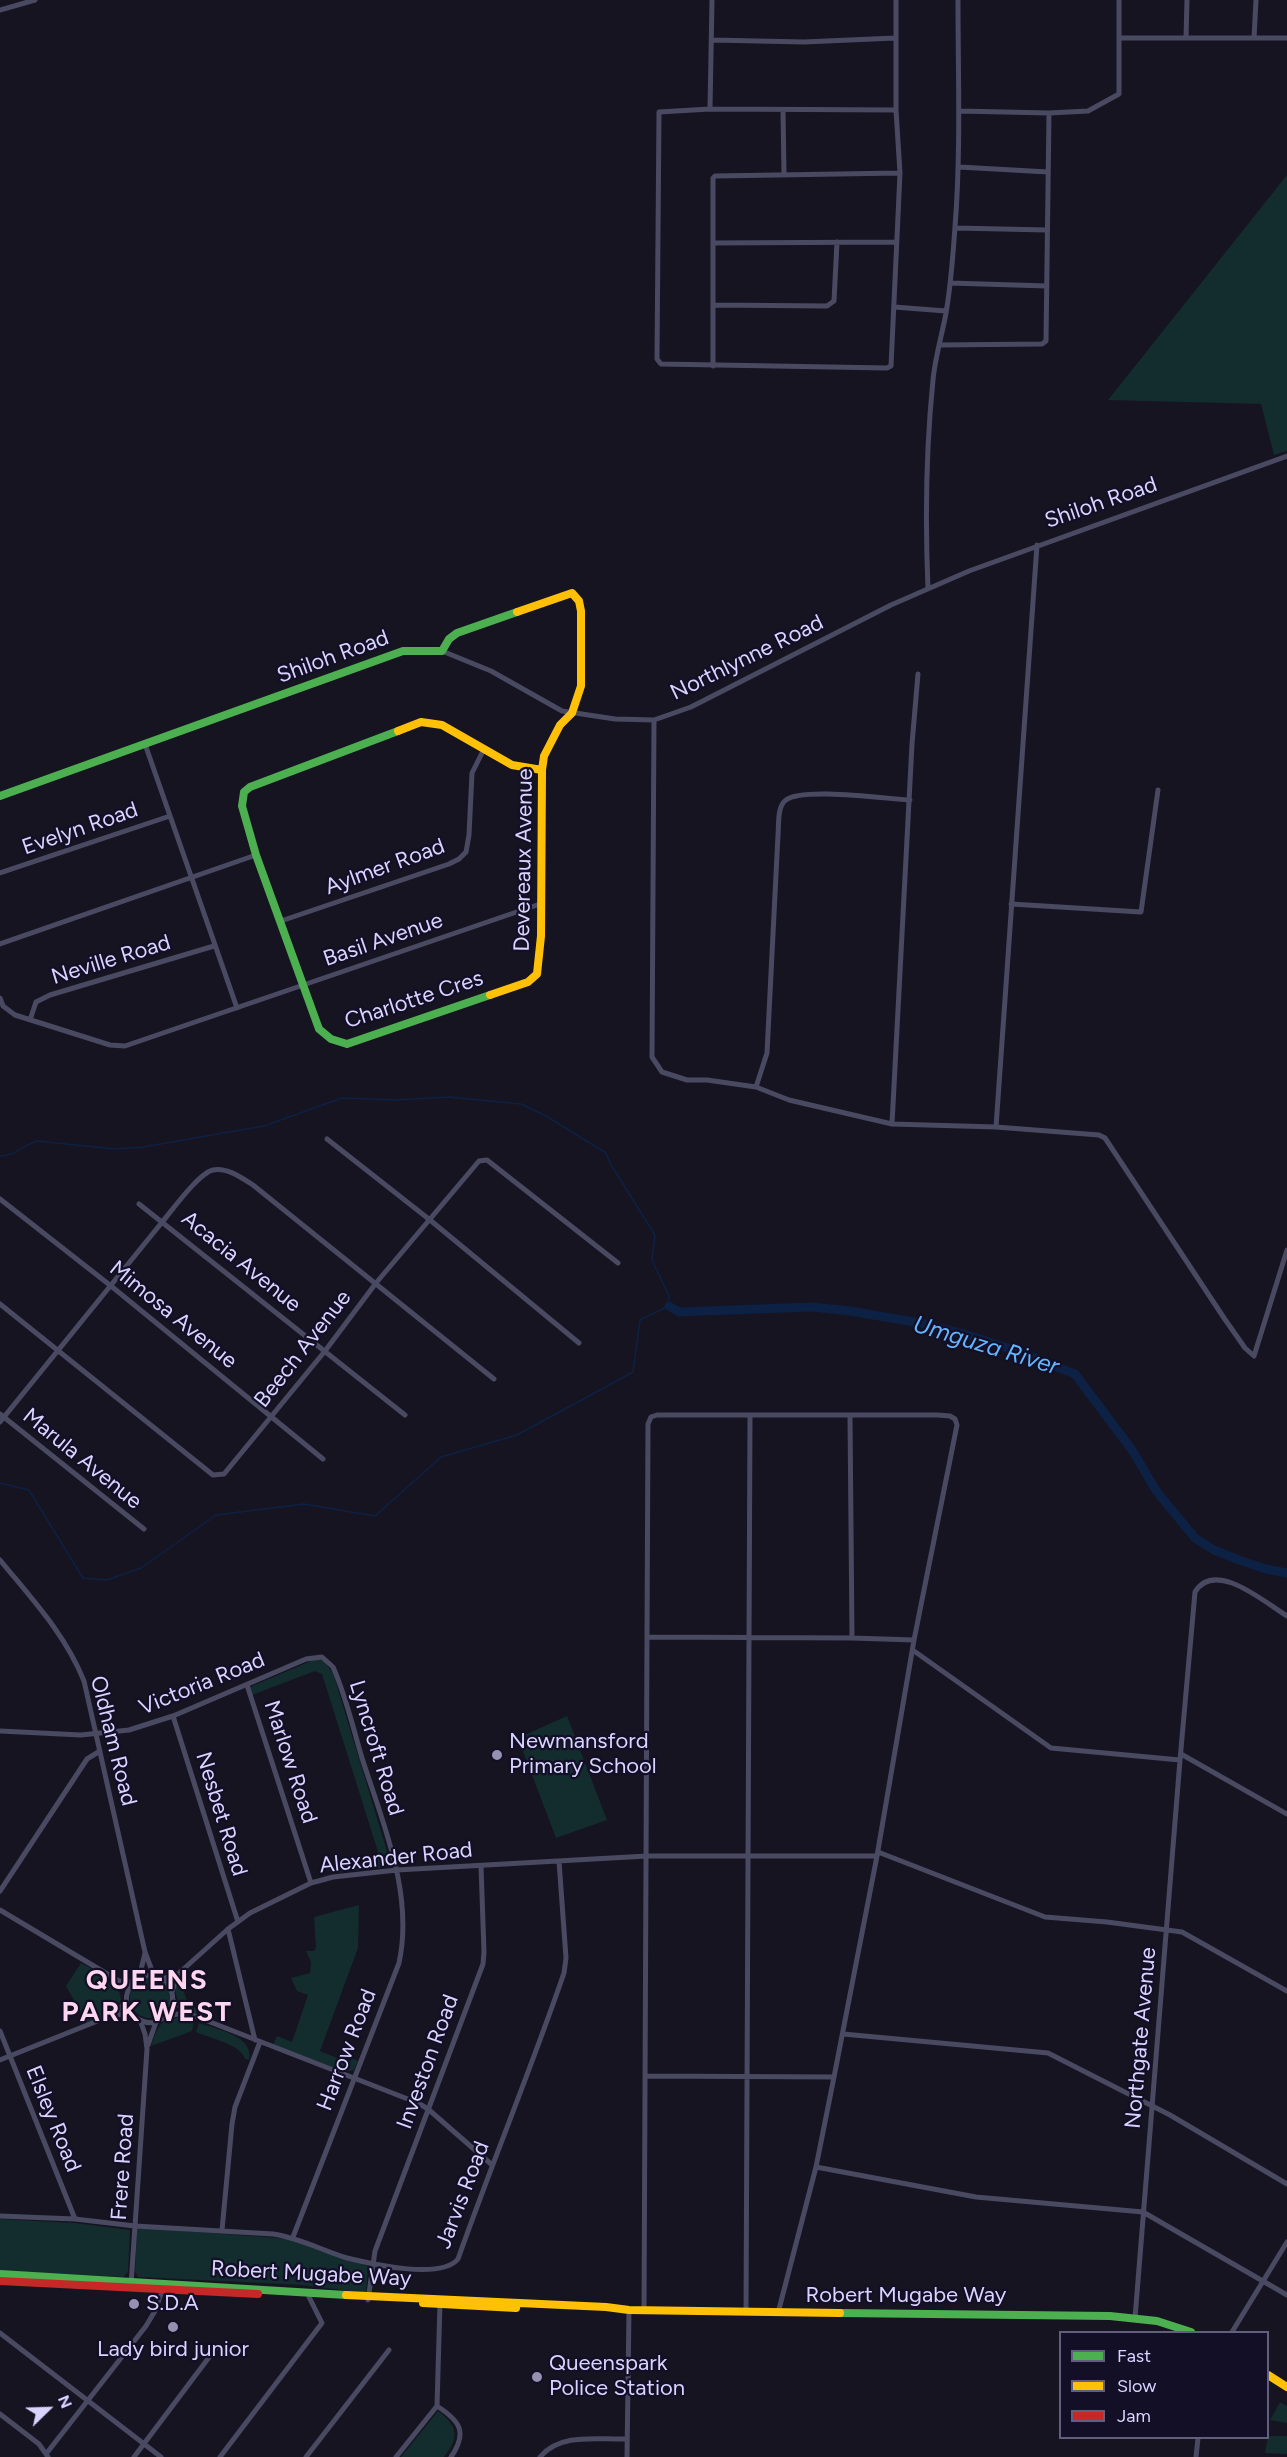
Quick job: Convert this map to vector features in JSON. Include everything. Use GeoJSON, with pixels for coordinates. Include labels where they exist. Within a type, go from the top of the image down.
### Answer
{"type":"FeatureCollection","features":[{"type":"Feature","properties":{"kind":"street"},"geometry":{"type":"LineString","coordinates":[[0,10],[35,0]]}},
{"type":"Feature","properties":{"kind":"street"},"geometry":{"type":"LineString","coordinates":[[710,109],[712,0]]}},
{"type":"Feature","properties":{"kind":"street"},"geometry":{"type":"LineString","coordinates":[[896,111],[710,109],[659,112],[657,359],[661,364],[887,368],[891,366],[900,173],[896,111],[897,0]]}},
{"type":"Feature","properties":{"kind":"street"},"geometry":{"type":"LineString","coordinates":[[928,589],[926,537],[933,377],[946,311],[956,228],[960,111],[958,0]]}},
{"type":"Feature","properties":{"kind":"street"},"geometry":{"type":"LineString","coordinates":[[960,111],[1049,113],[1088,111],[1119,94],[1119,0]]}},
{"type":"Feature","properties":{"kind":"street"},"geometry":{"type":"LineString","coordinates":[[1186,0],[1186,38]]}},
{"type":"Feature","properties":{"kind":"street"},"geometry":{"type":"LineString","coordinates":[[1254,38],[1256,0]]}},
{"type":"Feature","properties":{"kind":"street"},"geometry":{"type":"LineString","coordinates":[[712,40],[804,42],[895,38]]}},
{"type":"Feature","properties":{"kind":"street"},"geometry":{"type":"LineString","coordinates":[[1119,38],[1287,38]]}},
{"type":"Feature","properties":{"kind":"street"},"geometry":{"type":"LineString","coordinates":[[783,111],[784,174]]}},
{"type":"Feature","properties":{"kind":"street"},"geometry":{"type":"LineString","coordinates":[[940,345],[1044,343],[1049,113]]}},
{"type":"Feature","properties":{"kind":"street"},"geometry":{"type":"LineString","coordinates":[[959,167],[1048,172]]}},
{"type":"Feature","properties":{"kind":"street"},"geometry":{"type":"LineString","coordinates":[[713,366],[713,178],[715,176],[784,174],[900,173]]}},
{"type":"Feature","properties":{"kind":"street"},"geometry":{"type":"LineString","coordinates":[[956,228],[1047,230]]}},
{"type":"Feature","properties":{"kind":"street"},"geometry":{"type":"LineString","coordinates":[[713,305],[827,306],[834,301],[837,242]]}},
{"type":"Feature","properties":{"kind":"street"},"geometry":{"type":"LineString","coordinates":[[713,243],[896,242]]}},
{"type":"Feature","properties":{"kind":"street"},"geometry":{"type":"LineString","coordinates":[[950,283],[1047,286]]}},
{"type":"Feature","properties":{"kind":"street"},"geometry":{"type":"LineString","coordinates":[[894,307],[946,311]]}},
{"type":"Feature","properties":{"kind":"street","name":"Shiloh Road"},"geometry":{"type":"LineString","coordinates":[[928,589],[1037,545],[1287,456]]}},
{"type":"Feature","properties":{"kind":"street"},"geometry":{"type":"LineString","coordinates":[[996,1127],[1037,545]]}},
{"type":"Feature","properties":{"kind":"street","name":"Northlynne Road"},"geometry":{"type":"LineString","coordinates":[[442,651],[491,671],[552,706],[572,713],[615,719],[654,720],[691,707],[870,615],[928,589]]}},
{"type":"Feature","properties":{"kind":"street","name":"Devereaux Avenue"},"geometry":{"type":"LineString","coordinates":[[442,651],[453,635],[485,623],[572,593],[579,602],[581,686],[572,713],[560,725],[544,756],[542,770],[538,970],[528,981]]}},
{"type":"Feature","properties":{"kind":"street","name":"Shiloh Road"},"geometry":{"type":"LineString","coordinates":[[0,796],[403,651],[442,651]]}},
{"type":"Feature","properties":{"kind":"street"},"geometry":{"type":"LineString","coordinates":[[892,1124],[918,674]]}},
{"type":"Feature","properties":{"kind":"street"},"geometry":{"type":"LineString","coordinates":[[654,720],[652,1057],[662,1072],[674,1078],[756,1087],[789,1100],[892,1124],[996,1127],[1099,1135],[1105,1138],[1224,1318],[1254,1356],[1287,1250]]}},
{"type":"Feature","properties":{"kind":"street","name":"Charlotte Cres"},"geometry":{"type":"LineString","coordinates":[[528,981],[347,1044],[331,1039],[319,1029],[302,986],[256,855],[243,806],[244,792],[250,787],[421,722],[442,725],[512,765],[542,770]]}},
{"type":"Feature","properties":{"kind":"street"},"geometry":{"type":"LineString","coordinates":[[145,744],[237,1008]]}},
{"type":"Feature","properties":{"kind":"street","name":"Aylmer Road"},"geometry":{"type":"LineString","coordinates":[[281,921],[449,864],[464,855],[469,842],[472,773],[484,749]]}},
{"type":"Feature","properties":{"kind":"street"},"geometry":{"type":"LineString","coordinates":[[1011,904],[1141,912],[1158,790]]}},
{"type":"Feature","properties":{"kind":"street"},"geometry":{"type":"LineString","coordinates":[[756,1087],[767,1053],[778,835],[783,804],[788,798],[807,794],[910,800]]}},
{"type":"Feature","properties":{"kind":"street","name":"Evelyn Road"},"geometry":{"type":"LineString","coordinates":[[0,873],[170,816]]}},
{"type":"Feature","properties":{"kind":"street"},"geometry":{"type":"LineString","coordinates":[[0,944],[256,855]]}},
{"type":"Feature","properties":{"kind":"street","name":"Basil Avenue"},"geometry":{"type":"LineString","coordinates":[[0,998],[3,1006],[15,1015],[110,1045],[125,1046],[540,904]]}},
{"type":"Feature","properties":{"kind":"street","name":"Neville Road"},"geometry":{"type":"LineString","coordinates":[[30,1020],[36,1002],[50,995],[214,946]]}},
{"type":"Feature","properties":{"kind":"street"},"geometry":{"type":"LineString","coordinates":[[327,1139],[430,1220],[579,1343]]}},
{"type":"Feature","properties":{"kind":"street","name":"Beech Avenue"},"geometry":{"type":"LineString","coordinates":[[0,1304],[213,1475],[224,1474],[325,1351],[376,1283],[478,1161],[487,1160],[618,1263]]}},
{"type":"Feature","properties":{"kind":"street"},"geometry":{"type":"LineString","coordinates":[[1,1418],[163,1221],[207,1172],[220,1169],[237,1175],[253,1185],[494,1379]]}},
{"type":"Feature","properties":{"kind":"street","name":"Mimosa Avenue"},"geometry":{"type":"LineString","coordinates":[[0,1199],[111,1286],[323,1459]]}},
{"type":"Feature","properties":{"kind":"street","name":"Acacia Avenue"},"geometry":{"type":"LineString","coordinates":[[139,1204],[405,1415]]}},
{"type":"Feature","properties":{"kind":"street"},"geometry":{"type":"LineString","coordinates":[[644,2311],[649,1420],[657,1415],[950,1416],[956,1421],[843,2034],[816,2167],[778,2313]]}},
{"type":"Feature","properties":{"kind":"street"},"geometry":{"type":"LineString","coordinates":[[746,2313],[750,1416]]}},
{"type":"Feature","properties":{"kind":"street"},"geometry":{"type":"LineString","coordinates":[[850,1416],[852,1638]]}},
{"type":"Feature","properties":{"kind":"street","name":"Marula Avenue"},"geometry":{"type":"LineString","coordinates":[[1,1418],[144,1529]]}},
{"type":"Feature","properties":{"kind":"street","name":"Oldham Road"},"geometry":{"type":"LineString","coordinates":[[0,1560],[53,1623],[66,1643],[84,1681],[145,1952],[154,1976]]}},
{"type":"Feature","properties":{"kind":"street","name":"Northgate Avenue"},"geometry":{"type":"LineString","coordinates":[[1135,2319],[1195,1592],[1199,1585],[1207,1579],[1233,1583],[1287,1616]]}},
{"type":"Feature","properties":{"kind":"street"},"geometry":{"type":"LineString","coordinates":[[647,1637],[914,1640]]}},
{"type":"Feature","properties":{"kind":"street"},"geometry":{"type":"LineString","coordinates":[[914,1651],[1051,1748],[1180,1757],[1287,1814]]}},
{"type":"Feature","properties":{"kind":"street","name":"Lyncroft Road"},"geometry":{"type":"LineString","coordinates":[[306,1659],[322,1657],[333,1667],[397,1869]]}},
{"type":"Feature","properties":{"kind":"street","name":"Victoria Road"},"geometry":{"type":"LineString","coordinates":[[0,1731],[96,1734],[129,1730],[173,1716],[306,1659]]}},
{"type":"Feature","properties":{"kind":"street","name":"Marlow Road"},"geometry":{"type":"LineString","coordinates":[[247,1686],[310,1883]]}},
{"type":"Feature","properties":{"kind":"street","name":"Nesbet Road"},"geometry":{"type":"LineString","coordinates":[[173,1716],[238,1922]]}},
{"type":"Feature","properties":{"kind":"street"},"geometry":{"type":"LineString","coordinates":[[0,1891],[87,1759],[100,1751]]}},
{"type":"Feature","properties":{"kind":"street"},"geometry":{"type":"LineString","coordinates":[[877,1854],[1045,1917],[1167,1929],[1196,1938],[1287,1991]]}},
{"type":"Feature","properties":{"kind":"street","name":"Alexander Road"},"geometry":{"type":"LineString","coordinates":[[162,1978],[178,1974],[228,1929],[278,1898],[310,1883],[343,1876],[397,1869],[647,1856],[877,1854]]}},
{"type":"Feature","properties":{"kind":"street","name":"Jarvis Road"},"geometry":{"type":"LineString","coordinates":[[0,2216],[75,2219],[135,2226],[222,2230],[293,2237],[345,2257],[372,2264],[439,2269],[454,2263],[458,2259],[491,2164],[528,2075],[564,1973],[566,1958],[559,1861]]}},
{"type":"Feature","properties":{"kind":"street","name":"Investon Road"},"geometry":{"type":"LineString","coordinates":[[368,2298],[372,2264],[483,1964],[481,1866]]}},
{"type":"Feature","properties":{"kind":"street","name":"Harrow Road"},"geometry":{"type":"LineString","coordinates":[[293,2237],[402,1950],[404,1928],[397,1869]]}},
{"type":"Feature","properties":{"kind":"street"},"geometry":{"type":"LineString","coordinates":[[0,1910],[119,1981],[154,1976],[162,1978],[172,1992],[173,2000],[166,2016]]}},
{"type":"Feature","properties":{"kind":"street"},"geometry":{"type":"LineString","coordinates":[[222,2230],[235,2107],[258,2041],[228,1929]]}},
{"type":"Feature","properties":{"kind":"street","name":"Oldham Road"},"geometry":{"type":"LineString","coordinates":[[136,1980],[145,1952]]}},
{"type":"Feature","properties":{"kind":"street","name":"Alexander Road"},"geometry":{"type":"LineString","coordinates":[[172,1992],[178,1974]]}},
{"type":"Feature","properties":{"kind":"street"},"geometry":{"type":"LineString","coordinates":[[115,2014],[136,1980]]}},
{"type":"Feature","properties":{"kind":"street"},"geometry":{"type":"LineString","coordinates":[[119,1981],[134,2016]]}},
{"type":"Feature","properties":{"kind":"street"},"geometry":{"type":"LineString","coordinates":[[173,2000],[187,2013],[405,2097],[428,2109],[491,2164]]}},
{"type":"Feature","properties":{"kind":"street"},"geometry":{"type":"LineString","coordinates":[[0,2060],[115,2014],[156,2022],[166,2016],[187,2013]]}},
{"type":"Feature","properties":{"kind":"street","name":"Frere Road"},"geometry":{"type":"LineString","coordinates":[[131,2284],[147,2049],[140,2020]]}},
{"type":"Feature","properties":{"kind":"street","name":"Frere Road"},"geometry":{"type":"LineString","coordinates":[[147,2049],[156,2022]]}},
{"type":"Feature","properties":{"kind":"street","name":"Elsley Road"},"geometry":{"type":"LineString","coordinates":[[0,2031],[75,2219]]}},
{"type":"Feature","properties":{"kind":"street"},"geometry":{"type":"LineString","coordinates":[[843,2034],[1048,2053],[1152,2106],[1287,2184]]}},
{"type":"Feature","properties":{"kind":"street"},"geometry":{"type":"LineString","coordinates":[[645,2076],[834,2078]]}},
{"type":"Feature","properties":{"kind":"street"},"geometry":{"type":"LineString","coordinates":[[816,2167],[976,2197],[1143,2212],[1287,2295]]}},
{"type":"Feature","properties":{"kind":"street"},"geometry":{"type":"LineString","coordinates":[[1233,2331],[1287,2242]]}},
{"type":"Feature","properties":{"kind":"street","name":"Robert Mugabe Way"},"geometry":{"type":"LineString","coordinates":[[2,2278],[440,2301],[577,2311],[1093,2316],[1165,2323],[1188,2331]]}},
{"type":"Feature","properties":{"kind":"street"},"geometry":{"type":"LineString","coordinates":[[0,2415],[33,2440],[47,2456],[146,2326],[155,2311],[163,2286]]}},
{"type":"Feature","properties":{"kind":"street","name":"Robert Mugabe Way"},"geometry":{"type":"LineString","coordinates":[[163,2286],[309,2297],[368,2298]]}},
{"type":"Feature","properties":{"kind":"street"},"geometry":{"type":"LineString","coordinates":[[220,2457],[322,2323],[309,2297]]}},
{"type":"Feature","properties":{"kind":"street"},"geometry":{"type":"LineString","coordinates":[[396,2457],[438,2406],[440,2301]]}},
{"type":"Feature","properties":{"kind":"street"},"geometry":{"type":"LineString","coordinates":[[627,2457],[629,2310]]}},
{"type":"Feature","properties":{"kind":"street"},"geometry":{"type":"LineString","coordinates":[[0,2333],[161,2457]]}},
{"type":"Feature","properties":{"kind":"street"},"geometry":{"type":"LineString","coordinates":[[134,2457],[216,2348]]}},
{"type":"Feature","properties":{"kind":"street"},"geometry":{"type":"LineString","coordinates":[[306,2457],[389,2350]]}},
{"type":"Feature","properties":{"kind":"street"},"geometry":{"type":"LineString","coordinates":[[1269,2376],[1287,2387]]}},
{"type":"Feature","properties":{"kind":"street"},"geometry":{"type":"LineString","coordinates":[[438,2406],[455,2418],[460,2431],[458,2446],[451,2457]]}},
{"type":"Feature","properties":{"kind":"street"},"geometry":{"type":"LineString","coordinates":[[540,2457],[562,2441],[627,2439]]}},
{"type":"Feature","properties":{"kind":"street"},"geometry":{"type":"LineString","coordinates":[[1196,2457],[1198,2439]]}},
{"type":"Feature","properties":{"kind":"green space"},"geometry":{"type":"Polygon","coordinates":[[[1287,175],[1287,451],[1274,455],[1261,404],[1108,400],[1287,175]]]}},
{"type":"Feature","properties":{"kind":"green space"},"geometry":{"type":"Polygon","coordinates":[[[313,1660],[323,1660],[333,1673],[390,1861],[386,1867],[336,1873],[324,1869],[343,1863],[373,1862],[379,1855],[322,1674],[315,1671],[252,1695],[250,1687],[313,1660]]]}},
{"type":"Feature","properties":{"kind":"green space"},"geometry":{"type":"Polygon","coordinates":[[[567,1716],[607,1820],[556,1838],[518,1738],[567,1716]]]}},
{"type":"Feature","properties":{"kind":"green space"},"geometry":{"type":"Polygon","coordinates":[[[359,1905],[358,1948],[320,2051],[347,2062],[354,2059],[358,2061],[354,2070],[345,2072],[273,2045],[277,2036],[292,2042],[308,1995],[297,1991],[291,1978],[310,1973],[311,1962],[306,1951],[314,1951],[316,1948],[314,1917],[359,1905]]]}},
{"type":"Feature","properties":{"kind":"green space"},"geometry":{"type":"Polygon","coordinates":[[[81,1963],[112,1981],[120,1993],[121,2000],[111,2013],[87,2023],[66,1986],[81,1963]]]}},
{"type":"Feature","properties":{"kind":"green space"},"geometry":{"type":"Polygon","coordinates":[[[185,1972],[187,1973],[184,1985],[186,1998],[198,2010],[196,2014],[183,2007],[177,1996],[177,1984],[185,1972]]]}},
{"type":"Feature","properties":{"kind":"green space"},"geometry":{"type":"Polygon","coordinates":[[[150,1978],[158,1979],[164,1984],[169,1990],[169,2006],[164,2012],[158,2017],[150,2018],[142,2017],[136,2012],[131,2006],[130,1998],[131,1990],[136,1984],[142,1979],[150,1978]]]}},
{"type":"Feature","properties":{"kind":"green space"},"geometry":{"type":"Polygon","coordinates":[[[184,2017],[194,2021],[192,2031],[151,2046],[161,2024],[169,2019],[184,2017]]]}},
{"type":"Feature","properties":{"kind":"green space"},"geometry":{"type":"Polygon","coordinates":[[[199,2023],[240,2039],[249,2052],[249,2060],[231,2045],[196,2032],[199,2023]]]}},
{"type":"Feature","properties":{"kind":"green space"},"geometry":{"type":"Polygon","coordinates":[[[0,2219],[75,2223],[130,2230],[128,2272],[123,2277],[0,2271],[0,2219]]]}},
{"type":"Feature","properties":{"kind":"green space"},"geometry":{"type":"Polygon","coordinates":[[[137,2229],[293,2239],[368,2266],[366,2293],[302,2285],[138,2277],[135,2272],[137,2229]]]}},
{"type":"Feature","properties":{"kind":"green space"},"geometry":{"type":"Polygon","coordinates":[[[1280,2402],[1287,2406],[1287,2423],[1270,2420],[1280,2402]]]}},
{"type":"Feature","properties":{"kind":"green space"},"geometry":{"type":"Polygon","coordinates":[[[438,2411],[450,2422],[454,2432],[453,2443],[444,2457],[401,2457],[438,2411]]]}},
{"type":"Feature","properties":{"kind":"green space"},"geometry":{"type":"Polygon","coordinates":[[[1269,2436],[1287,2436],[1287,2454],[1265,2453],[1269,2436]]]}},
{"type":"Feature","properties":{"kind":"waterway"},"geometry":{"type":"LineString","coordinates":[[0,1156],[11,1154],[37,1141],[115,1149],[143,1147],[264,1126],[342,1098],[396,1100],[448,1097],[521,1104],[546,1116],[606,1153],[655,1235],[652,1260],[669,1296],[669,1306],[640,1320],[633,1372],[517,1435],[441,1457],[375,1516],[304,1504],[216,1515],[141,1568],[107,1580],[83,1578],[29,1490],[0,1483]]}},
{"type":"Feature","properties":{"kind":"waterway","name":"Umguza River"},"geometry":{"type":"LineString","coordinates":[[669,1306],[679,1312],[812,1307],[850,1311],[920,1323],[964,1334],[1011,1349],[1075,1374],[1132,1450],[1157,1492],[1195,1538],[1214,1550],[1239,1560],[1287,1573]]}},
{"type":"Feature","properties":{"kind":"traffic: fast"},"geometry":{"type":"LineString","coordinates":[[0,796],[403,651],[442,651],[449,639],[457,633],[517,612]]}},
{"type":"Feature","properties":{"kind":"traffic: fast"},"geometry":{"type":"LineString","coordinates":[[398,731],[250,787],[244,792],[242,806],[256,855],[319,1029],[331,1039],[347,1044],[490,995]]}},
{"type":"Feature","properties":{"kind":"traffic: fast"},"geometry":{"type":"LineString","coordinates":[[0,2274],[346,2295]]}},
{"type":"Feature","properties":{"kind":"traffic: fast"},"geometry":{"type":"LineString","coordinates":[[840,2313],[1110,2316],[1157,2321],[1188,2331]]}},
{"type":"Feature","properties":{"kind":"traffic: slow"},"geometry":{"type":"LineString","coordinates":[[490,995],[528,982],[537,974],[541,936],[544,756],[560,725],[572,713],[581,686],[579,601],[572,593],[517,612]]}},
{"type":"Feature","properties":{"kind":"traffic: slow"},"geometry":{"type":"LineString","coordinates":[[398,731],[421,722],[442,725],[512,765],[542,770]]}},
{"type":"Feature","properties":{"kind":"traffic: slow"},"geometry":{"type":"LineString","coordinates":[[346,2295],[629,2310],[840,2313]]}},
{"type":"Feature","properties":{"kind":"traffic: slow"},"geometry":{"type":"LineString","coordinates":[[423,2303],[516,2308]]}},
{"type":"Feature","properties":{"kind":"traffic: slow"},"geometry":{"type":"LineString","coordinates":[[1269,2376],[1287,2387]]}},
{"type":"Feature","properties":{"kind":"traffic: jam"},"geometry":{"type":"LineString","coordinates":[[0,2281],[258,2294]]}},
{"type":"Feature","properties":{"kind":"place","name":"Newmansford Primary School"},"geometry":{"type":"Point","coordinates":[497,1755]}},
{"type":"Feature","properties":{"kind":"place","name":"S.D.A"},"geometry":{"type":"Point","coordinates":[134,2304]}},
{"type":"Feature","properties":{"kind":"place","name":"Lady bird junior"},"geometry":{"type":"Point","coordinates":[173,2327]}},
{"type":"Feature","properties":{"kind":"place","name":"Queenspark Police Station"},"geometry":{"type":"Point","coordinates":[537,2377]}},
{"type":"Feature","properties":{"kind":"district","name":"QUEENS PARK WEST"},"geometry":{"type":"Point","coordinates":[147,1997]}}]}
